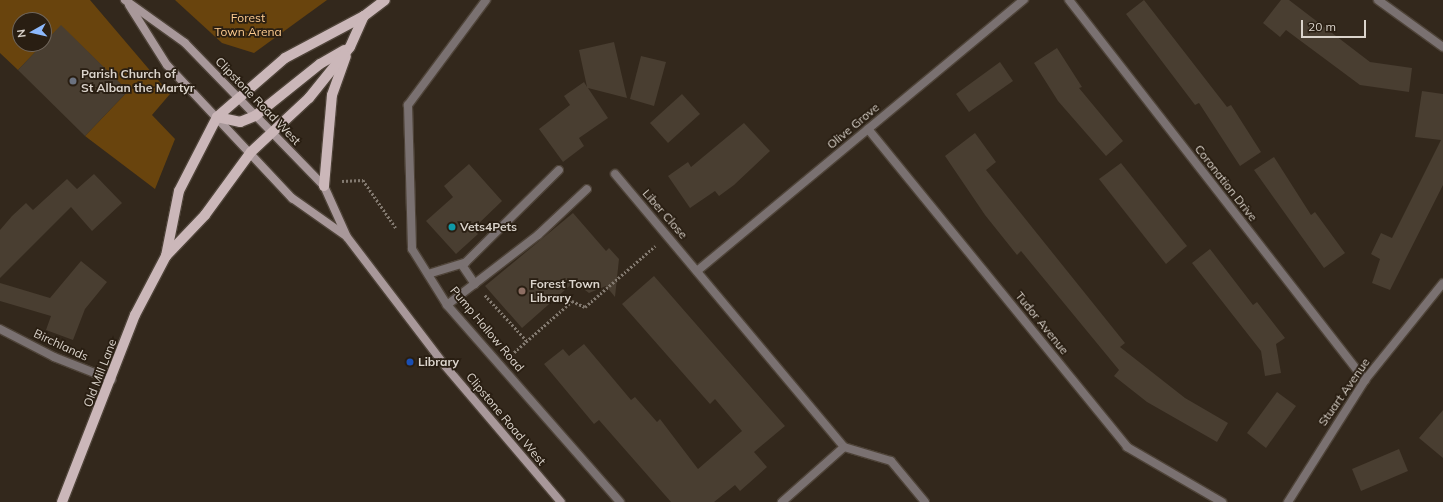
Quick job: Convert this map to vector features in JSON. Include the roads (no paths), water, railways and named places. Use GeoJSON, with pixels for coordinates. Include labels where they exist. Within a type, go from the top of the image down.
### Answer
{"type":"FeatureCollection","features":[{"type":"Feature","properties":{"kind":"main road"},"geometry":{"type":"LineString","coordinates":[[217,117],[285,58],[364,16],[385,0]]}},
{"type":"Feature","properties":{"kind":"main road","name":"Clipstone Road West"},"geometry":{"type":"LineString","coordinates":[[126,1],[185,43],[237,99],[272,131],[324,186],[347,237],[446,367],[561,502]]}},
{"type":"Feature","properties":{"kind":"main road","name":"Clipstone Road West"},"geometry":{"type":"LineString","coordinates":[[126,1],[167,65],[251,152],[292,198],[347,237]]}},
{"type":"Feature","properties":{"kind":"main road"},"geometry":{"type":"LineString","coordinates":[[324,186],[332,95],[350,47],[364,16]]}},
{"type":"Feature","properties":{"kind":"main road"},"geometry":{"type":"LineString","coordinates":[[217,117],[240,122],[255,116],[320,64],[350,47]]}},
{"type":"Feature","properties":{"kind":"main road"},"geometry":{"type":"LineString","coordinates":[[272,131],[309,98],[350,47]]}},
{"type":"Feature","properties":{"kind":"main road","name":"Old Mill Lane"},"geometry":{"type":"LineString","coordinates":[[166,256],[179,191],[217,117]]}},
{"type":"Feature","properties":{"kind":"main road","name":"Old Mill Lane"},"geometry":{"type":"LineString","coordinates":[[62,502],[112,380],[135,315],[166,256],[205,215],[251,152],[272,131]]}},
{"type":"Feature","properties":{"kind":"street","name":"Pump Hollow Road"},"geometry":{"type":"LineString","coordinates":[[486,0],[408,105],[412,249],[447,305],[620,502]]}},
{"type":"Feature","properties":{"kind":"street","name":"Olive Grove"},"geometry":{"type":"LineString","coordinates":[[697,271],[1024,0]]}},
{"type":"Feature","properties":{"kind":"street","name":"Coronation Drive"},"geometry":{"type":"LineString","coordinates":[[1069,0],[1365,380]]}},
{"type":"Feature","properties":{"kind":"street"},"geometry":{"type":"LineString","coordinates":[[1378,0],[1443,47]]}},
{"type":"Feature","properties":{"kind":"street","name":"Tudor Avenue"},"geometry":{"type":"LineString","coordinates":[[868,129],[1128,447],[1222,502]]}},
{"type":"Feature","properties":{"kind":"street"},"geometry":{"type":"LineString","coordinates":[[428,274],[462,265],[482,250],[558,170]]}},
{"type":"Feature","properties":{"kind":"street","name":"Liber Close"},"geometry":{"type":"LineString","coordinates":[[615,174],[668,235],[844,447]]}},
{"type":"Feature","properties":{"kind":"street"},"geometry":{"type":"LineString","coordinates":[[447,305],[538,235],[587,189]]}},
{"type":"Feature","properties":{"kind":"street"},"geometry":{"type":"LineString","coordinates":[[462,265],[475,284]]}},
{"type":"Feature","properties":{"kind":"street","name":"Stuart Avenue"},"geometry":{"type":"LineString","coordinates":[[1288,502],[1365,380],[1443,283]]}},
{"type":"Feature","properties":{"kind":"street","name":"Birchlands"},"geometry":{"type":"LineString","coordinates":[[0,328],[54,357],[112,380]]}},
{"type":"Feature","properties":{"kind":"street"},"geometry":{"type":"LineString","coordinates":[[782,502],[844,447],[891,461],[925,502]]}},
{"type":"Feature","properties":{"kind":"place","name":"Parish Church of St Alban the Martyr"},"geometry":{"type":"Point","coordinates":[73,81]}},
{"type":"Feature","properties":{"kind":"place","name":"Vets4Pets"},"geometry":{"type":"Point","coordinates":[452,227]}},
{"type":"Feature","properties":{"kind":"place","name":"Forest Town Library"},"geometry":{"type":"Point","coordinates":[522,291]}},
{"type":"Feature","properties":{"kind":"place","name":"Library"},"geometry":{"type":"Point","coordinates":[410,362]}},
{"type":"Feature","properties":{"kind":"park label","name":"Forest Town Arena"},"geometry":{"type":"Point","coordinates":[248,25]}}]}
